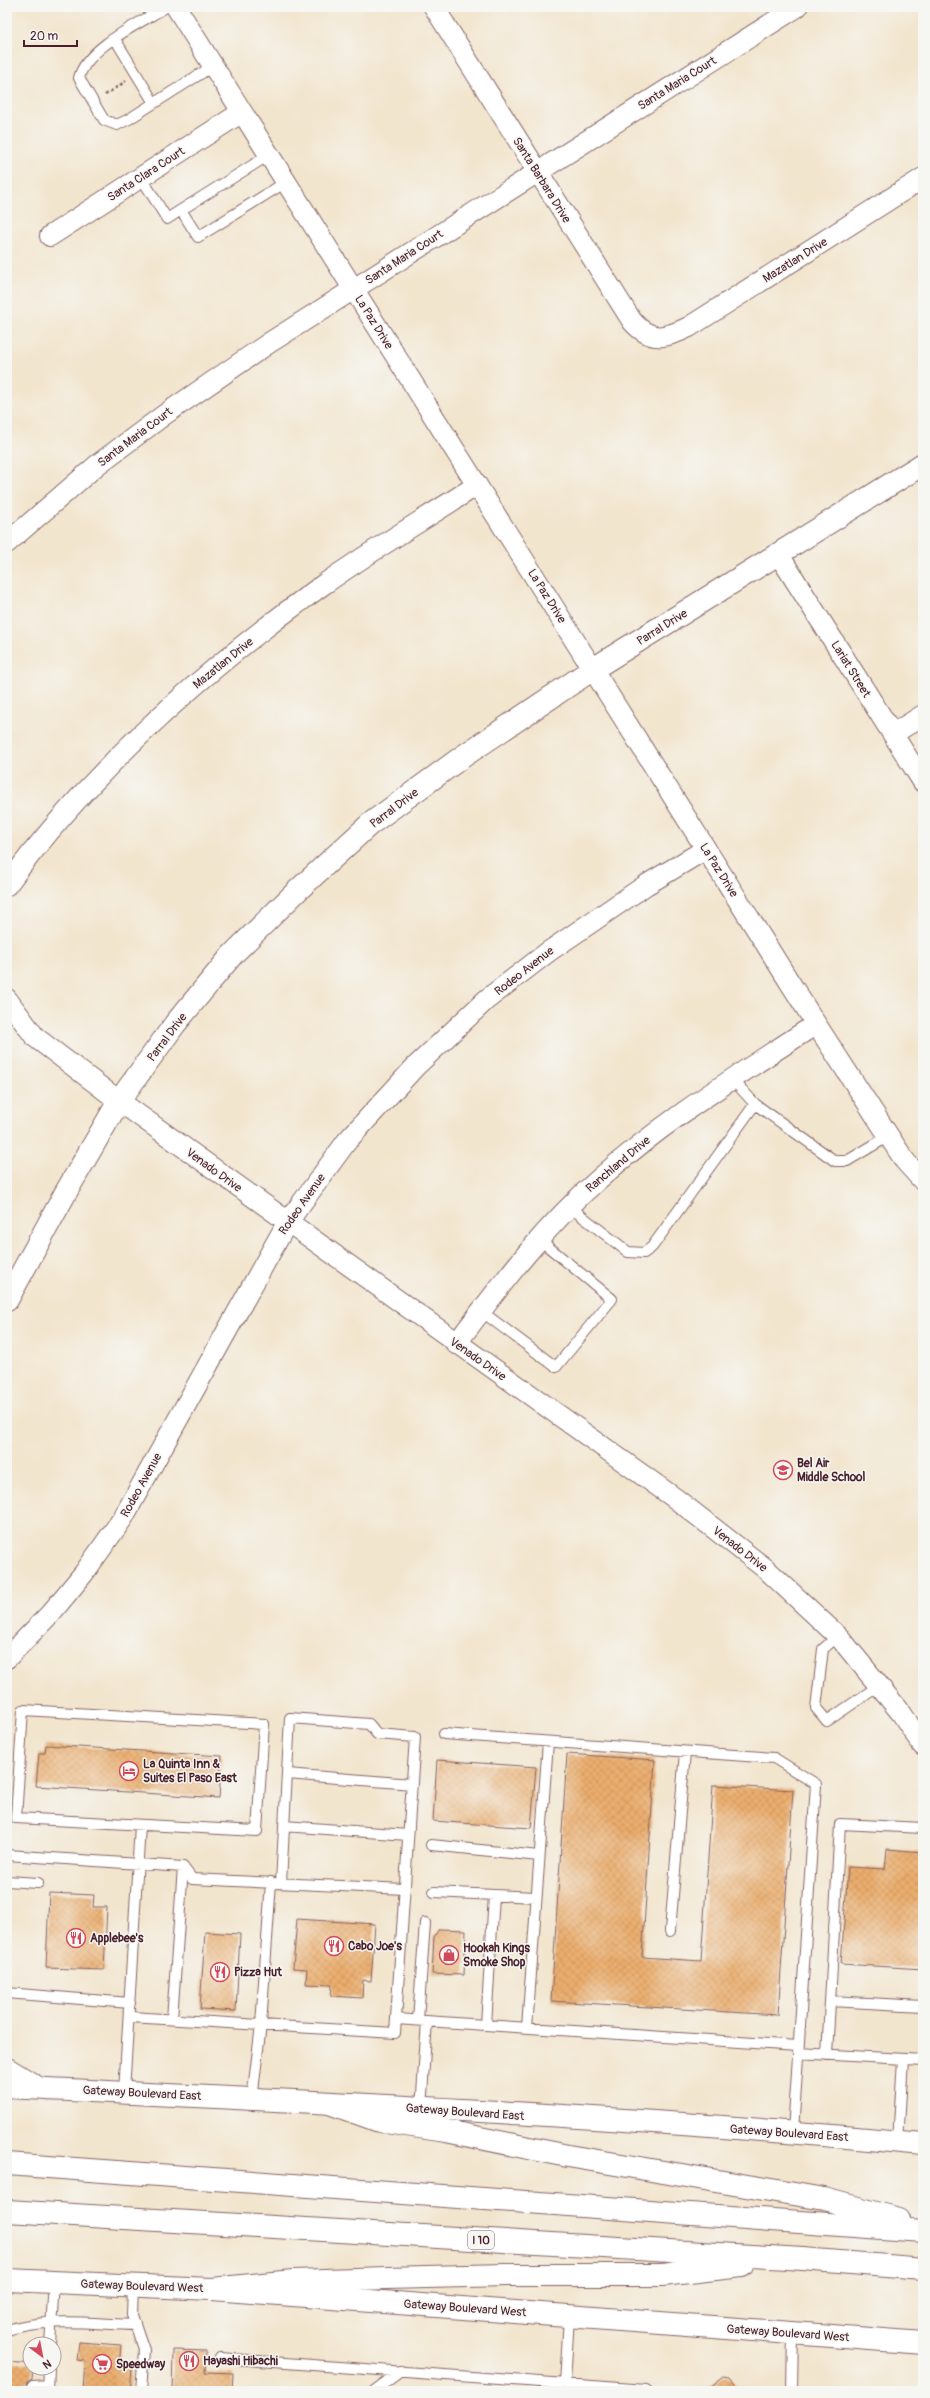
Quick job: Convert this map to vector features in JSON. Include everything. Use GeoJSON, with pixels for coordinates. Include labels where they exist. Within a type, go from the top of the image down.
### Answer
{"type":"FeatureCollection","features":[{"type":"Feature","properties":{"kind":"main road","name":"Parral Drive"},"geometry":{"type":"LineString","coordinates":[[7,1300],[66,1192],[119,1102],[175,1024],[228,960],[297,891],[370,824],[462,757],[593,669],[779,555],[923,464]]}},
{"type":"Feature","properties":{"kind":"main road","name":"Gateway Boulevard East"},"geometry":{"type":"LineString","coordinates":[[8,2083],[38,2088],[329,2103],[792,2132],[923,2144]]}},
{"type":"Feature","properties":{"kind":"main road"},"geometry":{"type":"LineString","coordinates":[[329,2103],[379,2121],[446,2131],[568,2156],[824,2199],[923,2226]]}},
{"type":"Feature","properties":{"kind":"main road"},"geometry":{"type":"LineString","coordinates":[[7,2164],[923,2231]]}},
{"type":"Feature","properties":{"kind":"main road","name":"I 10"},"geometry":{"type":"LineString","coordinates":[[7,2211],[803,2259],[923,2269]]}},
{"type":"Feature","properties":{"kind":"main road"},"geometry":{"type":"LineString","coordinates":[[212,2289],[293,2281],[506,2274],[662,2275],[803,2259]]}},
{"type":"Feature","properties":{"kind":"main road","name":"Gateway Boulevard West"},"geometry":{"type":"LineString","coordinates":[[7,2280],[212,2289],[923,2343]]}},
{"type":"Feature","properties":{"kind":"street","name":"La Paz Drive"},"geometry":{"type":"LineString","coordinates":[[176,7],[816,1024],[905,1162],[923,1181]]}},
{"type":"Feature","properties":{"kind":"street","name":"Santa Barbara Drive"},"geometry":{"type":"LineString","coordinates":[[434,7],[632,321],[641,331],[651,336],[664,337]]}},
{"type":"Feature","properties":{"kind":"street","name":"Santa Maria Court"},"geometry":{"type":"LineString","coordinates":[[7,543],[97,465],[164,415],[269,343],[797,7]]}},
{"type":"Feature","properties":{"kind":"street","name":"Santa Clara Court"},"geometry":{"type":"LineString","coordinates":[[50,236],[242,112]]}},
{"type":"Feature","properties":{"kind":"street","name":"Mazatlan Drive"},"geometry":{"type":"LineString","coordinates":[[664,337],[689,327],[923,178]]}},
{"type":"Feature","properties":{"kind":"street","name":"Mazatlan Drive"},"geometry":{"type":"LineString","coordinates":[[7,885],[35,848],[101,774],[174,703],[237,650],[320,586],[477,485]]}},
{"type":"Feature","properties":{"kind":"street","name":"Lariat Street"},"geometry":{"type":"LineString","coordinates":[[779,555],[923,782]]}},
{"type":"Feature","properties":{"kind":"street"},"geometry":{"type":"LineString","coordinates":[[893,734],[923,715]]}},
{"type":"Feature","properties":{"kind":"street","name":"Rodeo Avenue"},"geometry":{"type":"LineString","coordinates":[[7,1658],[51,1614],[84,1573],[123,1518],[287,1223],[347,1141],[415,1067],[486,1000],[548,952],[646,885],[706,849]]}},
{"type":"Feature","properties":{"kind":"street","name":"Venado Drive"},"geometry":{"type":"LineString","coordinates":[[7,999],[35,1037],[119,1102],[456,1344],[676,1499],[766,1569],[838,1636],[880,1685],[923,1746]]}},
{"type":"Feature","properties":{"kind":"street","name":"Ranchland Drive"},"geometry":{"type":"LineString","coordinates":[[456,1344],[540,1240],[598,1179],[645,1141],[732,1079],[816,1024]]}},
{"type":"Feature","properties":{"kind":"lane"},"geometry":{"type":"LineString","coordinates":[[166,7],[98,49],[81,68],[79,78],[104,120],[117,125],[213,66]]}},
{"type":"Feature","properties":{"kind":"lane"},"geometry":{"type":"LineString","coordinates":[[115,39],[154,103]]}},
{"type":"Feature","properties":{"kind":"lane"},"geometry":{"type":"LineString","coordinates":[[141,177],[167,218],[269,155]]}},
{"type":"Feature","properties":{"kind":"lane"},"geometry":{"type":"LineString","coordinates":[[181,210],[198,237],[286,182]]}},
{"type":"Feature","properties":{"kind":"lane"},"geometry":{"type":"LineString","coordinates":[[732,1079],[756,1104],[834,1161],[847,1161],[889,1136]]}},
{"type":"Feature","properties":{"kind":"lane"},"geometry":{"type":"LineString","coordinates":[[570,1207],[628,1252],[644,1253],[652,1247],[756,1104]]}},
{"type":"Feature","properties":{"kind":"lane"},"geometry":{"type":"LineString","coordinates":[[482,1311],[556,1367],[612,1299],[540,1240]]}},
{"type":"Feature","properties":{"kind":"lane"},"geometry":{"type":"LineString","coordinates":[[838,1636],[823,1649],[816,1708],[827,1721],[880,1685]]}},
{"type":"Feature","properties":{"kind":"lane"},"geometry":{"type":"LineString","coordinates":[[23,1710],[264,1724],[258,1831],[140,1825],[16,1818],[23,1710]]}},
{"type":"Feature","properties":{"kind":"lane"},"geometry":{"type":"LineString","coordinates":[[130,2017],[172,2019],[261,2025],[395,2033],[415,1737],[377,1734],[370,1724],[290,1718],[284,1826],[276,1882],[261,2025],[252,2099]]}},
{"type":"Feature","properties":{"kind":"lane"},"geometry":{"type":"LineString","coordinates":[[444,1734],[774,1758],[816,1784],[792,2132]]}},
{"type":"Feature","properties":{"kind":"lane"},"geometry":{"type":"LineString","coordinates":[[527,2028],[548,1742]]}},
{"type":"Feature","properties":{"kind":"lane"},"geometry":{"type":"LineString","coordinates":[[670,1931],[685,1752]]}},
{"type":"Feature","properties":{"kind":"lane"},"geometry":{"type":"LineString","coordinates":[[287,1774],[412,1784]]}},
{"type":"Feature","properties":{"kind":"lane"},"geometry":{"type":"LineString","coordinates":[[827,2055],[840,1824],[923,1828]]}},
{"type":"Feature","properties":{"kind":"lane"},"geometry":{"type":"LineString","coordinates":[[124,2092],[130,2017],[140,1825]]}},
{"type":"Feature","properties":{"kind":"lane"},"geometry":{"type":"LineString","coordinates":[[284,1826],[408,1835]]}},
{"type":"Feature","properties":{"kind":"lane"},"geometry":{"type":"LineString","coordinates":[[431,1845],[539,1856]]}},
{"type":"Feature","properties":{"kind":"lane"},"geometry":{"type":"LineString","coordinates":[[7,1855],[183,1867],[192,1879],[405,1889]]}},
{"type":"Feature","properties":{"kind":"lane"},"geometry":{"type":"LineString","coordinates":[[172,2019],[183,1867]]}},
{"type":"Feature","properties":{"kind":"lane"},"geometry":{"type":"LineString","coordinates":[[7,1881],[38,1883]]}},
{"type":"Feature","properties":{"kind":"lane"},"geometry":{"type":"LineString","coordinates":[[434,1892],[536,1897]]}},
{"type":"Feature","properties":{"kind":"lane"},"geometry":{"type":"LineString","coordinates":[[486,2025],[494,1895]]}},
{"type":"Feature","properties":{"kind":"lane"},"geometry":{"type":"LineString","coordinates":[[421,2109],[425,1923]]}},
{"type":"Feature","properties":{"kind":"lane"},"geometry":{"type":"LineString","coordinates":[[7,1993],[130,2003]]}},
{"type":"Feature","properties":{"kind":"lane"},"geometry":{"type":"LineString","coordinates":[[830,2001],[923,2006]]}},
{"type":"Feature","properties":{"kind":"lane"},"geometry":{"type":"LineString","coordinates":[[396,2019],[798,2049],[827,2055],[923,2060]]}},
{"type":"Feature","properties":{"kind":"lane"},"geometry":{"type":"LineString","coordinates":[[898,2142],[903,2059]]}},
{"type":"Feature","properties":{"kind":"lane"},"geometry":{"type":"LineString","coordinates":[[51,2336],[54,2282]]}},
{"type":"Feature","properties":{"kind":"lane"},"geometry":{"type":"LineString","coordinates":[[132,2286],[132,2315],[144,2350],[140,2391]]}},
{"type":"Feature","properties":{"kind":"lane"},"geometry":{"type":"LineString","coordinates":[[566,2388],[569,2316]]}},
{"type":"Feature","properties":{"kind":"lane"},"geometry":{"type":"LineString","coordinates":[[7,2330],[21,2325],[52,2323],[135,2325]]}},
{"type":"Feature","properties":{"kind":"lane"},"geometry":{"type":"LineString","coordinates":[[792,2391],[794,2333]]}},
{"type":"Feature","properties":{"kind":"lane"},"geometry":{"type":"LineString","coordinates":[[220,2358],[401,2372],[566,2388],[646,2390]]}},
{"type":"Feature","properties":{"kind":"lane"},"geometry":{"type":"LineString","coordinates":[[374,2391],[401,2372]]}},
{"type":"Feature","properties":{"kind":"lane"},"geometry":{"type":"LineString","coordinates":[[32,2386],[48,2388],[49,2376]]}},
{"type":"Feature","properties":{"kind":"path"},"geometry":{"type":"LineString","coordinates":[[93,102],[137,74]]}},
{"type":"Feature","properties":{"kind":"building","name":"La Quinta Inn & Suites El Paso East"},"geometry":{"type":"Polygon","coordinates":[[[46,1745],[222,1756],[219,1798],[36,1786],[39,1753],[45,1753],[46,1745]]]}},
{"type":"Feature","properties":{"kind":"building"},"geometry":{"type":"Polygon","coordinates":[[[567,1754],[655,1760],[642,1957],[701,1961],[713,1785],[793,1790],[778,2015],[551,2001],[567,1754]]]}},
{"type":"Feature","properties":{"kind":"building"},"geometry":{"type":"Polygon","coordinates":[[[437,1760],[536,1767],[531,1828],[433,1821],[437,1760]]]}},
{"type":"Feature","properties":{"kind":"building"},"geometry":{"type":"Polygon","coordinates":[[[887,1849],[923,1852],[923,1969],[841,1964],[848,1867],[885,1869],[887,1849]]]}},
{"type":"Feature","properties":{"kind":"building","name":"Applebee's"},"geometry":{"type":"Polygon","coordinates":[[[49,1893],[94,1895],[93,1907],[107,1907],[104,1970],[46,1968],[49,1893]]]}},
{"type":"Feature","properties":{"kind":"building","name":"Cabo Joe's"},"geometry":{"type":"Polygon","coordinates":[[[297,1919],[375,1924],[371,1981],[363,1980],[362,1998],[331,1996],[332,1985],[306,1984],[307,1969],[293,1968],[297,1919]]]}},
{"type":"Feature","properties":{"kind":"building","name":"Hookah Kings Smoke Shop"},"geometry":{"type":"Polygon","coordinates":[[[439,1929],[466,1930],[464,1975],[432,1974],[434,1937],[439,1929]]]}},
{"type":"Feature","properties":{"kind":"building","name":"Pizza Hut"},"geometry":{"type":"Polygon","coordinates":[[[205,1932],[240,1934],[236,2011],[200,2009],[205,1932]]]}},
{"type":"Feature","properties":{"kind":"building","name":"Speedway"},"geometry":{"type":"Polygon","coordinates":[[[79,2342],[121,2345],[119,2367],[132,2368],[130,2391],[83,2391],[85,2361],[77,2360],[79,2342]]]}},
{"type":"Feature","properties":{"kind":"building","name":"Hayashi Hibachi"},"geometry":{"type":"Polygon","coordinates":[[[173,2350],[206,2351],[205,2372],[233,2373],[232,2391],[172,2391],[173,2350]]]}},
{"type":"Feature","properties":{"kind":"building"},"geometry":{"type":"Polygon","coordinates":[[[7,2362],[22,2363],[22,2376],[32,2376],[32,2379],[26,2383],[28,2391],[7,2391],[7,2362]]]}},
{"type":"Feature","properties":{"kind":"building"},"geometry":{"type":"Polygon","coordinates":[[[723,2377],[730,2378],[741,2391],[705,2391],[723,2377]]]}},
{"type":"Feature","properties":{"kind":"place","name":"Bel Air Middle School"},"geometry":{"type":"Point","coordinates":[783,1470]}},
{"type":"Feature","properties":{"kind":"place","name":"La Quinta Inn & Suites El Paso East"},"geometry":{"type":"Point","coordinates":[129,1771]}},
{"type":"Feature","properties":{"kind":"place","name":"Applebee's"},"geometry":{"type":"Point","coordinates":[76,1938]}},
{"type":"Feature","properties":{"kind":"place","name":"Cabo Joe's"},"geometry":{"type":"Point","coordinates":[334,1946]}},
{"type":"Feature","properties":{"kind":"place","name":"Hookah Kings Smoke Shop"},"geometry":{"type":"Point","coordinates":[449,1955]}},
{"type":"Feature","properties":{"kind":"place","name":"Pizza Hut"},"geometry":{"type":"Point","coordinates":[220,1972]}},
{"type":"Feature","properties":{"kind":"place","name":"Hayashi Hibachi"},"geometry":{"type":"Point","coordinates":[189,2361]}},
{"type":"Feature","properties":{"kind":"place","name":"Speedway"},"geometry":{"type":"Point","coordinates":[102,2364]}}]}
